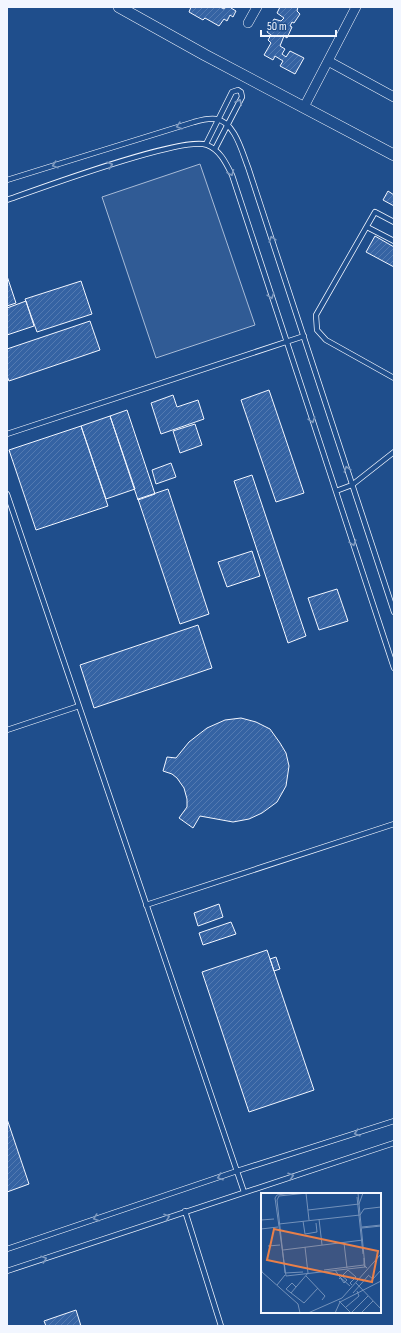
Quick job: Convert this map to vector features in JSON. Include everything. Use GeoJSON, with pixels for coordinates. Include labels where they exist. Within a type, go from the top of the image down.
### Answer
{"type":"FeatureCollection","features":[{"type":"Feature","properties":{"kind":"street"},"geometry":{"type":"LineString","coordinates":[[119,7],[394,155]]}},
{"type":"Feature","properties":{"kind":"street"},"geometry":{"type":"LineString","coordinates":[[248,23],[257,7]]}},
{"type":"Feature","properties":{"kind":"street"},"geometry":{"type":"LineString","coordinates":[[304,107],[356,7]]}},
{"type":"Feature","properties":{"kind":"street"},"geometry":{"type":"LineString","coordinates":[[328,61],[394,97]]}},
{"type":"Feature","properties":{"kind":"lane"},"geometry":{"type":"LineString","coordinates":[[206,144],[217,119],[232,92],[238,90],[242,94],[242,97],[215,149]]}},
{"type":"Feature","properties":{"kind":"lane"},"geometry":{"type":"LineString","coordinates":[[7,180],[178,126],[207,119],[217,119],[228,124],[236,137],[248,167],[394,612]]}},
{"type":"Feature","properties":{"kind":"lane"},"geometry":{"type":"LineString","coordinates":[[7,200],[122,161],[181,145],[195,143],[206,144],[215,149],[225,160],[232,175],[394,668]]}},
{"type":"Feature","properties":{"kind":"lane"},"geometry":{"type":"LineString","coordinates":[[394,222],[375,212],[316,315],[317,330],[326,340],[394,378]]}},
{"type":"Feature","properties":{"kind":"lane"},"geometry":{"type":"LineString","coordinates":[[367,227],[394,241]]}},
{"type":"Feature","properties":{"kind":"lane"},"geometry":{"type":"LineString","coordinates":[[7,434],[304,336]]}},
{"type":"Feature","properties":{"kind":"lane"},"geometry":{"type":"LineString","coordinates":[[336,491],[352,485],[394,452]]}},
{"type":"Feature","properties":{"kind":"lane"},"geometry":{"type":"LineString","coordinates":[[7,494],[244,1192]]}},
{"type":"Feature","properties":{"kind":"lane"},"geometry":{"type":"LineString","coordinates":[[7,730],[79,706]]}},
{"type":"Feature","properties":{"kind":"lane"},"geometry":{"type":"LineString","coordinates":[[146,905],[394,824]]}},
{"type":"Feature","properties":{"kind":"lane"},"geometry":{"type":"LineString","coordinates":[[7,1249],[237,1171],[394,1121]]}},
{"type":"Feature","properties":{"kind":"lane"},"geometry":{"type":"LineString","coordinates":[[7,1271],[394,1143]]}},
{"type":"Feature","properties":{"kind":"lane"},"geometry":{"type":"LineString","coordinates":[[185,1211],[221,1326]]}},
{"type":"Feature","properties":{"kind":"shaded area"},"geometry":{"type":"Polygon","coordinates":[[[200,164],[255,325],[156,358],[102,197],[200,164]]]}},
{"type":"Feature","properties":{"kind":"building"},"geometry":{"type":"Polygon","coordinates":[[[191,7],[220,7],[224,9],[225,7],[231,7],[236,11],[233,17],[230,15],[227,21],[224,19],[219,26],[205,18],[203,20],[189,12],[191,7]]]}},
{"type":"Feature","properties":{"kind":"building"},"geometry":{"type":"Polygon","coordinates":[[[280,7],[298,7],[297,11],[300,14],[294,23],[292,22],[290,26],[292,27],[287,38],[284,36],[280,46],[285,49],[282,54],[286,57],[290,51],[304,58],[295,74],[280,66],[283,61],[275,56],[273,60],[264,55],[271,43],[268,40],[271,35],[267,32],[274,19],[281,21],[284,18],[277,13],[280,7]]]}},
{"type":"Feature","properties":{"kind":"building"},"geometry":{"type":"Polygon","coordinates":[[[388,191],[394,195],[394,206],[383,200],[388,191]]]}},
{"type":"Feature","properties":{"kind":"building"},"geometry":{"type":"Polygon","coordinates":[[[375,236],[394,247],[394,267],[366,252],[375,236]]]}},
{"type":"Feature","properties":{"kind":"building"},"geometry":{"type":"Polygon","coordinates":[[[7,276],[16,303],[7,306],[7,276]]]}},
{"type":"Feature","properties":{"kind":"building"},"geometry":{"type":"Polygon","coordinates":[[[81,281],[92,314],[37,332],[25,299],[81,281]]]}},
{"type":"Feature","properties":{"kind":"building"},"geometry":{"type":"Polygon","coordinates":[[[26,301],[34,326],[7,335],[7,308],[26,301]]]}},
{"type":"Feature","properties":{"kind":"building"},"geometry":{"type":"Polygon","coordinates":[[[90,321],[100,350],[9,381],[7,376],[7,349],[90,321]]]}},
{"type":"Feature","properties":{"kind":"building"},"geometry":{"type":"Polygon","coordinates":[[[269,390],[304,493],[276,502],[241,400],[269,390]]]}},
{"type":"Feature","properties":{"kind":"building"},"geometry":{"type":"Polygon","coordinates":[[[173,395],[177,407],[198,400],[204,419],[161,434],[151,403],[173,395]]]}},
{"type":"Feature","properties":{"kind":"building"},"geometry":{"type":"Polygon","coordinates":[[[127,410],[155,494],[138,500],[110,416],[127,410]]]}},
{"type":"Feature","properties":{"kind":"building"},"geometry":{"type":"Polygon","coordinates":[[[110,416],[135,489],[106,499],[81,426],[110,416]]]}},
{"type":"Feature","properties":{"kind":"building"},"geometry":{"type":"Polygon","coordinates":[[[195,424],[202,445],[180,453],[173,431],[195,424]]]}},
{"type":"Feature","properties":{"kind":"building"},"geometry":{"type":"Polygon","coordinates":[[[81,426],[108,506],[36,530],[9,450],[81,426]]]}},
{"type":"Feature","properties":{"kind":"building"},"geometry":{"type":"Polygon","coordinates":[[[171,463],[176,477],[156,484],[152,470],[171,463]]]}},
{"type":"Feature","properties":{"kind":"building"},"geometry":{"type":"Polygon","coordinates":[[[252,475],[306,636],[288,643],[234,481],[252,475]]]}},
{"type":"Feature","properties":{"kind":"building"},"geometry":{"type":"Polygon","coordinates":[[[168,489],[209,614],[180,624],[138,499],[168,489]]]}},
{"type":"Feature","properties":{"kind":"building"},"geometry":{"type":"Polygon","coordinates":[[[252,551],[260,576],[227,587],[218,562],[252,551]]]}},
{"type":"Feature","properties":{"kind":"building"},"geometry":{"type":"Polygon","coordinates":[[[337,589],[348,621],[319,630],[308,598],[337,589]]]}},
{"type":"Feature","properties":{"kind":"building"},"geometry":{"type":"Polygon","coordinates":[[[198,625],[212,668],[94,708],[80,665],[198,625]]]}},
{"type":"Feature","properties":{"kind":"building"},"geometry":{"type":"Polygon","coordinates":[[[241,718],[256,722],[270,729],[280,743],[286,753],[289,766],[286,786],[277,802],[262,813],[249,819],[233,822],[200,816],[193,828],[179,818],[187,807],[187,799],[184,788],[177,778],[172,774],[163,771],[167,757],[176,758],[189,742],[207,728],[225,720],[241,718]]]}},
{"type":"Feature","properties":{"kind":"building"},"geometry":{"type":"Polygon","coordinates":[[[219,904],[223,917],[198,926],[194,913],[219,904]]]}},
{"type":"Feature","properties":{"kind":"building"},"geometry":{"type":"Polygon","coordinates":[[[231,922],[236,934],[203,945],[199,933],[231,922]]]}},
{"type":"Feature","properties":{"kind":"building"},"geometry":{"type":"Polygon","coordinates":[[[267,950],[314,1090],[249,1112],[202,972],[267,950]]]}},
{"type":"Feature","properties":{"kind":"building"},"geometry":{"type":"Polygon","coordinates":[[[276,957],[280,969],[274,971],[270,959],[276,957]]]}},
{"type":"Feature","properties":{"kind":"building"},"geometry":{"type":"Polygon","coordinates":[[[7,1119],[29,1184],[7,1192],[7,1119]]]}},
{"type":"Feature","properties":{"kind":"building"},"geometry":{"type":"Polygon","coordinates":[[[76,1310],[81,1326],[46,1326],[44,1321],[76,1310]]]}}]}
